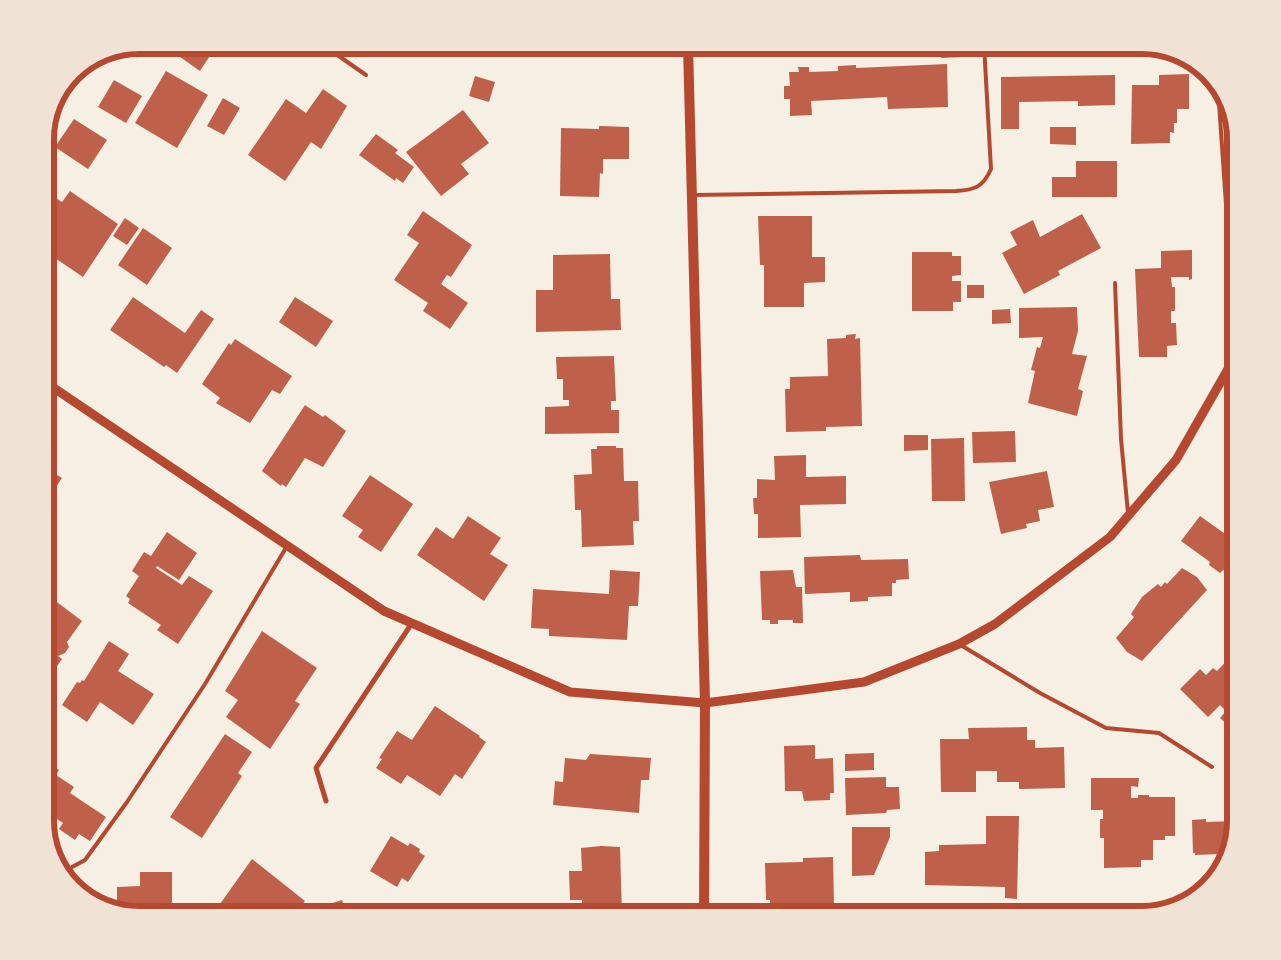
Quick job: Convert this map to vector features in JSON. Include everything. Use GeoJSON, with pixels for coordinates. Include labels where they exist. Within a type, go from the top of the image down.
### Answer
{"type":"FeatureCollection","features":[{"type":"Feature","properties":{"kind":"main road"},"geometry":{"type":"LineString","coordinates":[[688,54],[705,703],[704,906]]}},
{"type":"Feature","properties":{"kind":"street"},"geometry":{"type":"LineString","coordinates":[[54,388],[384,611],[570,692],[705,703],[864,682],[959,644],[995,624],[1110,537],[1176,460],[1227,371]]}},
{"type":"Feature","properties":{"kind":"street"},"geometry":{"type":"LineString","coordinates":[[326,801],[316,768],[412,623]]}},
{"type":"Feature","properties":{"kind":"lane"},"geometry":{"type":"LineString","coordinates":[[336,54],[366,75]]}},
{"type":"Feature","properties":{"kind":"lane"},"geometry":{"type":"LineString","coordinates":[[692,195],[956,191],[979,187],[986,180],[991,169],[985,54]]}},
{"type":"Feature","properties":{"kind":"lane"},"geometry":{"type":"LineString","coordinates":[[1219,103],[1227,219]]}},
{"type":"Feature","properties":{"kind":"lane"},"geometry":{"type":"LineString","coordinates":[[1115,283],[1121,439],[1128,516]]}},
{"type":"Feature","properties":{"kind":"lane"},"geometry":{"type":"LineString","coordinates":[[69,869],[85,860],[127,802],[205,684],[288,546]]}},
{"type":"Feature","properties":{"kind":"lane"},"geometry":{"type":"LineString","coordinates":[[959,644],[1040,693],[1106,728],[1159,733],[1212,767]]}},
{"type":"Feature","properties":{"kind":"building"},"geometry":{"type":"Polygon","coordinates":[[[176,54],[211,54],[200,71],[176,54]]]}},
{"type":"Feature","properties":{"kind":"building"},"geometry":{"type":"Polygon","coordinates":[[[941,54],[962,54],[962,57],[941,58],[941,54]]]}},
{"type":"Feature","properties":{"kind":"building"},"geometry":{"type":"Polygon","coordinates":[[[1091,54],[1112,54],[1112,56],[1091,56],[1091,54]]]}},
{"type":"Feature","properties":{"kind":"building"},"geometry":{"type":"Polygon","coordinates":[[[947,64],[948,107],[888,109],[887,97],[811,101],[812,115],[790,116],[790,99],[784,99],[784,86],[790,86],[789,72],[799,72],[798,67],[809,67],[809,72],[838,71],[838,66],[856,65],[856,68],[947,64]]]}},
{"type":"Feature","properties":{"kind":"building"},"geometry":{"type":"Polygon","coordinates":[[[166,71],[208,95],[177,148],[135,123],[166,71]]]}},
{"type":"Feature","properties":{"kind":"building"},"geometry":{"type":"Polygon","coordinates":[[[1189,74],[1189,109],[1177,109],[1177,123],[1174,123],[1174,133],[1170,132],[1170,143],[1131,144],[1132,85],[1159,85],[1159,75],[1189,74]]]}},
{"type":"Feature","properties":{"kind":"building"},"geometry":{"type":"Polygon","coordinates":[[[1115,75],[1115,105],[1078,106],[1078,101],[1019,102],[1019,129],[1001,129],[1001,77],[1115,75]]]}},
{"type":"Feature","properties":{"kind":"building"},"geometry":{"type":"Polygon","coordinates":[[[475,76],[495,82],[489,102],[469,96],[475,76]]]}},
{"type":"Feature","properties":{"kind":"building"},"geometry":{"type":"Polygon","coordinates":[[[114,80],[142,96],[126,123],[98,107],[114,80]]]}},
{"type":"Feature","properties":{"kind":"building"},"geometry":{"type":"Polygon","coordinates":[[[323,89],[347,106],[321,149],[311,142],[285,181],[248,155],[286,99],[306,113],[323,89]]]}},
{"type":"Feature","properties":{"kind":"building"},"geometry":{"type":"Polygon","coordinates":[[[223,98],[240,108],[224,135],[207,126],[223,98]]]}},
{"type":"Feature","properties":{"kind":"building"},"geometry":{"type":"Polygon","coordinates":[[[463,110],[489,143],[461,164],[469,174],[441,196],[406,152],[463,110]]]}},
{"type":"Feature","properties":{"kind":"building"},"geometry":{"type":"Polygon","coordinates":[[[74,119],[107,140],[88,169],[55,147],[74,119]]]}},
{"type":"Feature","properties":{"kind":"building"},"geometry":{"type":"Polygon","coordinates":[[[599,126],[629,127],[629,159],[603,159],[603,174],[600,173],[599,197],[560,196],[561,128],[599,129],[599,126]]]}},
{"type":"Feature","properties":{"kind":"building"},"geometry":{"type":"Polygon","coordinates":[[[1050,127],[1076,127],[1076,145],[1050,144],[1050,127]]]}},
{"type":"Feature","properties":{"kind":"building"},"geometry":{"type":"Polygon","coordinates":[[[376,134],[398,150],[395,153],[414,167],[403,183],[396,178],[395,181],[359,155],[376,134]]]}},
{"type":"Feature","properties":{"kind":"building"},"geometry":{"type":"Polygon","coordinates":[[[1076,161],[1117,161],[1117,197],[1052,197],[1052,177],[1076,177],[1076,161]]]}},
{"type":"Feature","properties":{"kind":"building"},"geometry":{"type":"Polygon","coordinates":[[[70,191],[118,224],[83,277],[54,257],[56,249],[54,248],[54,197],[62,202],[70,191]]]}},
{"type":"Feature","properties":{"kind":"building"},"geometry":{"type":"Polygon","coordinates":[[[423,211],[472,245],[451,277],[447,275],[441,284],[468,303],[450,329],[423,311],[428,303],[394,280],[419,243],[407,235],[423,211]]]}},
{"type":"Feature","properties":{"kind":"building"},"geometry":{"type":"Polygon","coordinates":[[[1082,214],[1101,248],[1058,271],[1060,275],[1024,294],[1002,253],[1017,245],[1010,232],[1033,220],[1040,237],[1082,214]]]}},
{"type":"Feature","properties":{"kind":"building"},"geometry":{"type":"Polygon","coordinates":[[[758,216],[812,216],[812,257],[825,257],[825,282],[804,283],[804,307],[764,307],[764,265],[760,265],[758,216]]]}},
{"type":"Feature","properties":{"kind":"building"},"geometry":{"type":"Polygon","coordinates":[[[125,218],[139,228],[127,245],[113,236],[125,218]]]}},
{"type":"Feature","properties":{"kind":"building"},"geometry":{"type":"Polygon","coordinates":[[[143,228],[172,248],[147,285],[118,265],[143,228]]]}},
{"type":"Feature","properties":{"kind":"building"},"geometry":{"type":"Polygon","coordinates":[[[1192,250],[1192,279],[1189,280],[1189,277],[1171,277],[1172,287],[1175,287],[1175,311],[1171,311],[1171,323],[1176,323],[1177,345],[1167,346],[1167,357],[1139,357],[1135,269],[1161,268],[1161,251],[1192,250]]]}},
{"type":"Feature","properties":{"kind":"building"},"geometry":{"type":"Polygon","coordinates":[[[912,252],[952,252],[952,256],[961,256],[961,275],[952,276],[952,281],[961,281],[961,302],[953,302],[953,311],[912,311],[912,252]]]}},
{"type":"Feature","properties":{"kind":"building"},"geometry":{"type":"Polygon","coordinates":[[[610,254],[611,299],[620,299],[621,330],[536,332],[536,290],[553,290],[553,255],[610,254]]]}},
{"type":"Feature","properties":{"kind":"building"},"geometry":{"type":"Polygon","coordinates":[[[967,285],[984,285],[984,298],[967,298],[967,285]]]}},
{"type":"Feature","properties":{"kind":"building"},"geometry":{"type":"Polygon","coordinates":[[[133,297],[185,333],[201,310],[214,319],[177,373],[166,365],[164,367],[110,330],[133,297]]]}},
{"type":"Feature","properties":{"kind":"building"},"geometry":{"type":"Polygon","coordinates":[[[295,297],[333,321],[316,347],[279,322],[295,297]]]}},
{"type":"Feature","properties":{"kind":"building"},"geometry":{"type":"Polygon","coordinates":[[[1077,307],[1078,331],[1072,354],[1087,356],[1078,389],[1083,391],[1077,416],[1028,403],[1035,371],[1031,370],[1037,347],[1040,348],[1043,337],[1019,338],[1019,308],[1077,307]]]}},
{"type":"Feature","properties":{"kind":"building"},"geometry":{"type":"Polygon","coordinates":[[[1010,309],[1011,323],[992,324],[992,310],[1010,309]]]}},
{"type":"Feature","properties":{"kind":"building"},"geometry":{"type":"Polygon","coordinates":[[[856,334],[855,339],[860,338],[862,426],[826,427],[826,431],[786,432],[785,389],[790,389],[790,377],[828,376],[827,339],[846,338],[846,335],[856,334]]]}},
{"type":"Feature","properties":{"kind":"building"},"geometry":{"type":"Polygon","coordinates":[[[235,339],[292,376],[280,394],[272,390],[250,423],[216,403],[220,398],[202,384],[229,343],[231,345],[235,339]]]}},
{"type":"Feature","properties":{"kind":"building"},"geometry":{"type":"Polygon","coordinates":[[[614,356],[616,401],[611,401],[611,410],[619,410],[619,433],[545,434],[545,407],[569,406],[569,400],[563,400],[563,379],[557,379],[556,357],[614,356]]]}},
{"type":"Feature","properties":{"kind":"building"},"geometry":{"type":"Polygon","coordinates":[[[305,405],[323,417],[325,415],[346,431],[323,467],[305,458],[286,487],[282,484],[281,486],[262,471],[305,405]]]}},
{"type":"Feature","properties":{"kind":"building"},"geometry":{"type":"Polygon","coordinates":[[[1015,431],[1016,462],[973,463],[972,432],[1015,431]]]}},
{"type":"Feature","properties":{"kind":"building"},"geometry":{"type":"Polygon","coordinates":[[[904,435],[928,435],[928,450],[904,451],[904,435]]]}},
{"type":"Feature","properties":{"kind":"building"},"geometry":{"type":"Polygon","coordinates":[[[964,438],[965,501],[932,501],[931,439],[964,438]]]}},
{"type":"Feature","properties":{"kind":"building"},"geometry":{"type":"Polygon","coordinates":[[[597,446],[623,448],[624,481],[638,481],[639,521],[633,521],[634,545],[582,547],[581,510],[575,510],[574,475],[592,474],[591,449],[597,449],[597,446]]]}},
{"type":"Feature","properties":{"kind":"building"},"geometry":{"type":"Polygon","coordinates":[[[806,455],[806,477],[846,476],[846,504],[800,505],[801,537],[758,538],[758,514],[754,514],[753,498],[757,498],[757,479],[775,480],[774,456],[806,455]]]}},
{"type":"Feature","properties":{"kind":"building"},"geometry":{"type":"Polygon","coordinates":[[[1047,471],[1054,507],[1038,510],[1040,521],[1026,524],[1027,528],[1001,534],[989,482],[1047,471]]]}},
{"type":"Feature","properties":{"kind":"building"},"geometry":{"type":"Polygon","coordinates":[[[54,473],[62,478],[54,490],[54,473]]]}},
{"type":"Feature","properties":{"kind":"building"},"geometry":{"type":"Polygon","coordinates":[[[370,475],[413,504],[381,552],[358,537],[363,530],[342,516],[370,475]]]}},
{"type":"Feature","properties":{"kind":"building"},"geometry":{"type":"Polygon","coordinates":[[[468,516],[501,538],[490,554],[508,565],[484,601],[417,555],[436,527],[453,539],[468,516]]]}},
{"type":"Feature","properties":{"kind":"building"},"geometry":{"type":"Polygon","coordinates":[[[1200,516],[1227,535],[1227,573],[1223,570],[1220,573],[1209,565],[1210,562],[1181,541],[1200,516]]]}},
{"type":"Feature","properties":{"kind":"building"},"geometry":{"type":"Polygon","coordinates":[[[167,532],[197,553],[179,580],[157,566],[156,568],[182,585],[189,576],[213,591],[178,644],[157,630],[161,625],[128,603],[130,599],[126,596],[139,576],[132,571],[144,552],[151,556],[167,532]]]}},
{"type":"Feature","properties":{"kind":"building"},"geometry":{"type":"Polygon","coordinates":[[[860,555],[861,560],[908,559],[909,579],[896,580],[896,583],[892,583],[892,596],[868,597],[868,601],[850,602],[850,592],[805,594],[804,557],[860,555]]]}},
{"type":"Feature","properties":{"kind":"building"},"geometry":{"type":"Polygon","coordinates":[[[1182,568],[1197,577],[1207,590],[1142,661],[1127,652],[1116,638],[1134,617],[1131,614],[1142,597],[1158,584],[1161,587],[1165,582],[1167,584],[1182,568]]]}},
{"type":"Feature","properties":{"kind":"building"},"geometry":{"type":"Polygon","coordinates":[[[610,570],[640,572],[638,606],[629,606],[627,640],[549,636],[549,629],[531,628],[533,589],[609,594],[610,570]]]}},
{"type":"Feature","properties":{"kind":"building"},"geometry":{"type":"Polygon","coordinates":[[[793,570],[796,587],[802,587],[803,623],[793,623],[793,620],[778,620],[778,624],[770,624],[770,620],[762,620],[760,571],[793,570]]]}},
{"type":"Feature","properties":{"kind":"building"},"geometry":{"type":"Polygon","coordinates":[[[54,600],[82,621],[67,642],[69,647],[65,653],[58,656],[62,659],[54,670],[54,600]]]}},
{"type":"Feature","properties":{"kind":"building"},"geometry":{"type":"Polygon","coordinates":[[[262,631],[317,668],[295,701],[300,704],[270,749],[226,717],[238,700],[225,691],[262,631]]]}},
{"type":"Feature","properties":{"kind":"building"},"geometry":{"type":"Polygon","coordinates":[[[109,641],[129,654],[118,671],[154,694],[133,725],[100,702],[87,722],[62,705],[77,682],[84,681],[109,641]]]}},
{"type":"Feature","properties":{"kind":"building"},"geometry":{"type":"Polygon","coordinates":[[[1227,660],[1227,725],[1220,718],[1226,711],[1220,705],[1208,717],[1180,689],[1200,669],[1206,675],[1213,668],[1217,671],[1227,660]]]}},
{"type":"Feature","properties":{"kind":"building"},"geometry":{"type":"Polygon","coordinates":[[[435,706],[486,742],[462,779],[455,774],[440,796],[407,775],[401,784],[376,768],[382,759],[379,758],[397,731],[412,740],[435,706]]]}},
{"type":"Feature","properties":{"kind":"building"},"geometry":{"type":"Polygon","coordinates":[[[1027,727],[1027,740],[1035,740],[1035,748],[1064,747],[1065,788],[1019,789],[1019,782],[997,782],[997,771],[976,771],[976,792],[941,792],[940,739],[969,739],[968,728],[1027,727]]]}},
{"type":"Feature","properties":{"kind":"building"},"geometry":{"type":"Polygon","coordinates":[[[225,734],[252,752],[238,773],[242,776],[202,838],[170,817],[225,734]]]}},
{"type":"Feature","properties":{"kind":"building"},"geometry":{"type":"Polygon","coordinates":[[[815,745],[815,759],[833,758],[834,793],[830,793],[830,800],[804,801],[802,791],[785,791],[784,746],[815,745]]]}},
{"type":"Feature","properties":{"kind":"building"},"geometry":{"type":"Polygon","coordinates":[[[874,753],[874,770],[845,771],[845,754],[874,753]]]}},
{"type":"Feature","properties":{"kind":"building"},"geometry":{"type":"Polygon","coordinates":[[[590,754],[651,758],[649,780],[641,780],[639,813],[553,805],[555,781],[563,782],[565,758],[586,760],[590,754]]]}},
{"type":"Feature","properties":{"kind":"building"},"geometry":{"type":"Polygon","coordinates":[[[54,767],[59,770],[56,775],[74,787],[70,793],[106,817],[90,841],[79,834],[75,840],[59,829],[63,823],[54,817],[54,767]]]}},
{"type":"Feature","properties":{"kind":"building"},"geometry":{"type":"Polygon","coordinates":[[[886,777],[886,787],[899,787],[900,809],[887,810],[886,813],[846,815],[845,778],[886,777]]]}},
{"type":"Feature","properties":{"kind":"building"},"geometry":{"type":"Polygon","coordinates":[[[1091,778],[1139,778],[1138,787],[1131,786],[1131,798],[1138,798],[1138,795],[1175,797],[1175,836],[1165,836],[1165,840],[1153,840],[1153,860],[1141,860],[1141,867],[1104,868],[1104,838],[1100,838],[1100,819],[1103,819],[1103,810],[1091,810],[1091,778]]]}},
{"type":"Feature","properties":{"kind":"building"},"geometry":{"type":"Polygon","coordinates":[[[986,816],[1019,816],[1017,899],[1005,898],[1005,887],[925,885],[925,852],[939,851],[939,845],[986,844],[986,816]]]}},
{"type":"Feature","properties":{"kind":"building"},"geometry":{"type":"Polygon","coordinates":[[[1206,819],[1206,822],[1227,821],[1226,838],[1220,854],[1195,855],[1193,853],[1192,820],[1206,819]]]}},
{"type":"Feature","properties":{"kind":"building"},"geometry":{"type":"Polygon","coordinates":[[[852,827],[890,827],[890,837],[874,875],[852,876],[852,827]]]}},
{"type":"Feature","properties":{"kind":"building"},"geometry":{"type":"Polygon","coordinates":[[[391,836],[408,846],[410,843],[420,849],[419,852],[425,856],[408,882],[402,878],[397,887],[370,871],[391,836]]]}},
{"type":"Feature","properties":{"kind":"building"},"geometry":{"type":"Polygon","coordinates":[[[620,847],[622,906],[582,906],[582,900],[570,900],[569,871],[582,871],[581,848],[620,847]]]}},
{"type":"Feature","properties":{"kind":"building"},"geometry":{"type":"Polygon","coordinates":[[[833,857],[834,905],[770,906],[770,900],[766,900],[765,863],[803,862],[803,858],[833,857]]]}},
{"type":"Feature","properties":{"kind":"building"},"geometry":{"type":"Polygon","coordinates":[[[252,859],[305,901],[301,906],[223,906],[220,904],[252,859]]]}},
{"type":"Feature","properties":{"kind":"building"},"geometry":{"type":"Polygon","coordinates":[[[140,872],[172,872],[172,906],[117,904],[117,887],[140,886],[140,872]]]}},
{"type":"Feature","properties":{"kind":"building"},"geometry":{"type":"Polygon","coordinates":[[[342,900],[344,906],[324,906],[342,900]]]}}]}
